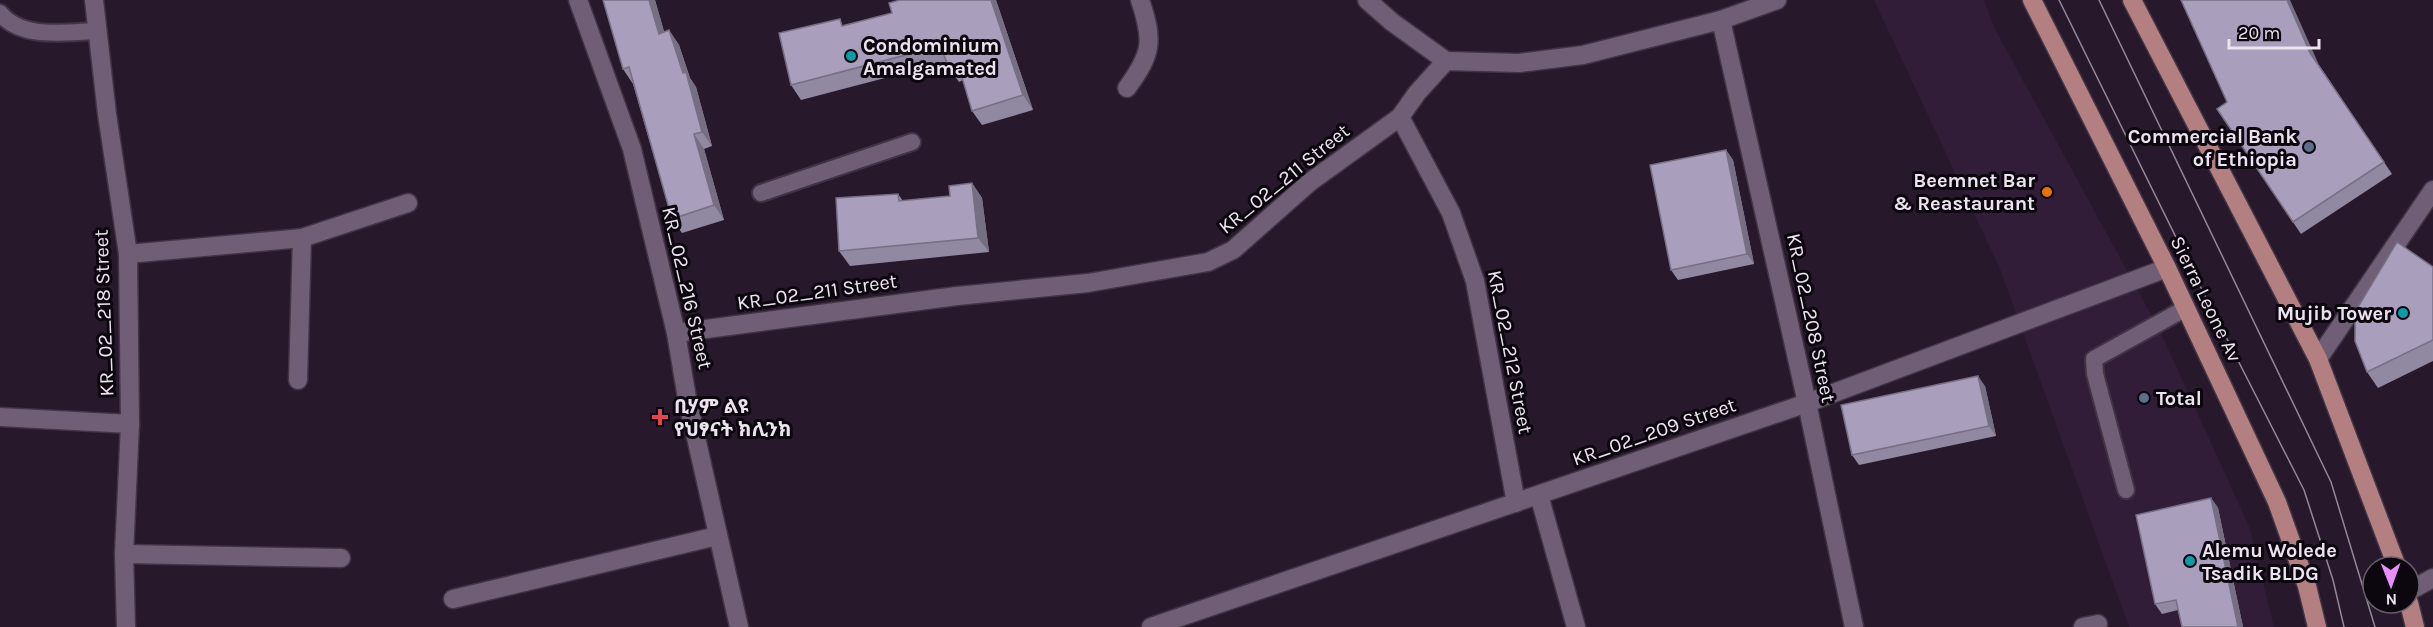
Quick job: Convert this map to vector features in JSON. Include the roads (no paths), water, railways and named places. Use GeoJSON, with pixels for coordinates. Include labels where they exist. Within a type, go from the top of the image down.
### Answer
{"type":"FeatureCollection","features":[{"type":"Feature","properties":{"kind":"main road","name":"Sierra Leone Av"},"geometry":{"type":"LineString","coordinates":[[2032,0],[2167,267],[2277,502],[2307,586],[2317,627]]}},
{"type":"Feature","properties":{"kind":"main road"},"geometry":{"type":"LineString","coordinates":[[2132,0],[2318,359],[2392,555]]}},
{"type":"Feature","properties":{"kind":"street","name":"KR_02_218 Street"},"geometry":{"type":"LineString","coordinates":[[94,0],[128,254],[130,424],[124,554],[126,627]]}},
{"type":"Feature","properties":{"kind":"street","name":"KR_02_216 Street"},"geometry":{"type":"LineString","coordinates":[[578,0],[632,149],[676,333],[687,398],[739,627]]}},
{"type":"Feature","properties":{"kind":"street"},"geometry":{"type":"LineString","coordinates":[[1126,88],[1145,63],[1149,44],[1147,21],[1140,0]]}},
{"type":"Feature","properties":{"kind":"street"},"geometry":{"type":"LineString","coordinates":[[1367,0],[1392,22],[1446,62],[1519,63],[1582,55],[1721,20],[1777,0]]}},
{"type":"Feature","properties":{"kind":"street","name":"KR_02_208 Street"},"geometry":{"type":"LineString","coordinates":[[1721,20],[1807,403],[1854,627]]}},
{"type":"Feature","properties":{"kind":"street","name":"KR_02_211 Street"},"geometry":{"type":"LineString","coordinates":[[676,333],[957,296],[1088,283],[1208,262],[1233,250],[1310,182],[1400,117],[1417,93],[1446,62]]}},
{"type":"Feature","properties":{"kind":"street","name":"KR_02_212 Street"},"geometry":{"type":"LineString","coordinates":[[1400,117],[1450,213],[1475,281],[1516,503]]}},
{"type":"Feature","properties":{"kind":"street"},"geometry":{"type":"LineString","coordinates":[[2318,359],[2433,190]]}},
{"type":"Feature","properties":{"kind":"street"},"geometry":{"type":"LineString","coordinates":[[128,254],[302,238],[408,203]]}},
{"type":"Feature","properties":{"kind":"street"},"geometry":{"type":"LineString","coordinates":[[298,380],[302,238]]}},
{"type":"Feature","properties":{"kind":"street","name":"KR_02_209 Street"},"geometry":{"type":"LineString","coordinates":[[1151,627],[1807,403],[2167,267]]}},
{"type":"Feature","properties":{"kind":"street"},"geometry":{"type":"LineString","coordinates":[[0,417],[130,424]]}},
{"type":"Feature","properties":{"kind":"street"},"geometry":{"type":"LineString","coordinates":[[1539,495],[1576,627]]}},
{"type":"Feature","properties":{"kind":"street"},"geometry":{"type":"LineString","coordinates":[[453,599],[717,536]]}},
{"type":"Feature","properties":{"kind":"street"},"geometry":{"type":"LineString","coordinates":[[124,554],[341,558]]}},
{"type":"Feature","properties":{"kind":"lane"},"geometry":{"type":"LineString","coordinates":[[0,13],[6,21],[17,28],[53,32],[97,31]]}},
{"type":"Feature","properties":{"kind":"lane"},"geometry":{"type":"LineString","coordinates":[[761,192],[912,142]]}},
{"type":"Feature","properties":{"kind":"lane"},"geometry":{"type":"LineString","coordinates":[[2126,490],[2095,374],[2094,359],[2186,308]]}},
{"type":"Feature","properties":{"kind":"tram line"},"geometry":{"type":"LineString","coordinates":[[2059,0],[2304,490],[2333,580],[2344,627]]}},
{"type":"Feature","properties":{"kind":"tram line"},"geometry":{"type":"LineString","coordinates":[[2099,0],[2331,482],[2375,627]]}},
{"type":"Feature","properties":{"kind":"place","name":"Condominium Amalgamated"},"geometry":{"type":"Point","coordinates":[851,56]}},
{"type":"Feature","properties":{"kind":"place","name":"Commercial Bank of Ethiopia"},"geometry":{"type":"Point","coordinates":[2309,147]}},
{"type":"Feature","properties":{"kind":"place","name":"Beemnet Bar & Reastaurant"},"geometry":{"type":"Point","coordinates":[2047,192]}},
{"type":"Feature","properties":{"kind":"place","name":"Mujib Tower"},"geometry":{"type":"Point","coordinates":[2403,313]}},
{"type":"Feature","properties":{"kind":"place","name":"Total"},"geometry":{"type":"Point","coordinates":[2144,398]}},
{"type":"Feature","properties":{"kind":"place","name":"ቢሃም ልዩ የህፃናት ክሊንክ"},"geometry":{"type":"Point","coordinates":[660,417]}},
{"type":"Feature","properties":{"kind":"place","name":"Alemu Wolede Tsadik BLDG"},"geometry":{"type":"Point","coordinates":[2190,561]}}]}
